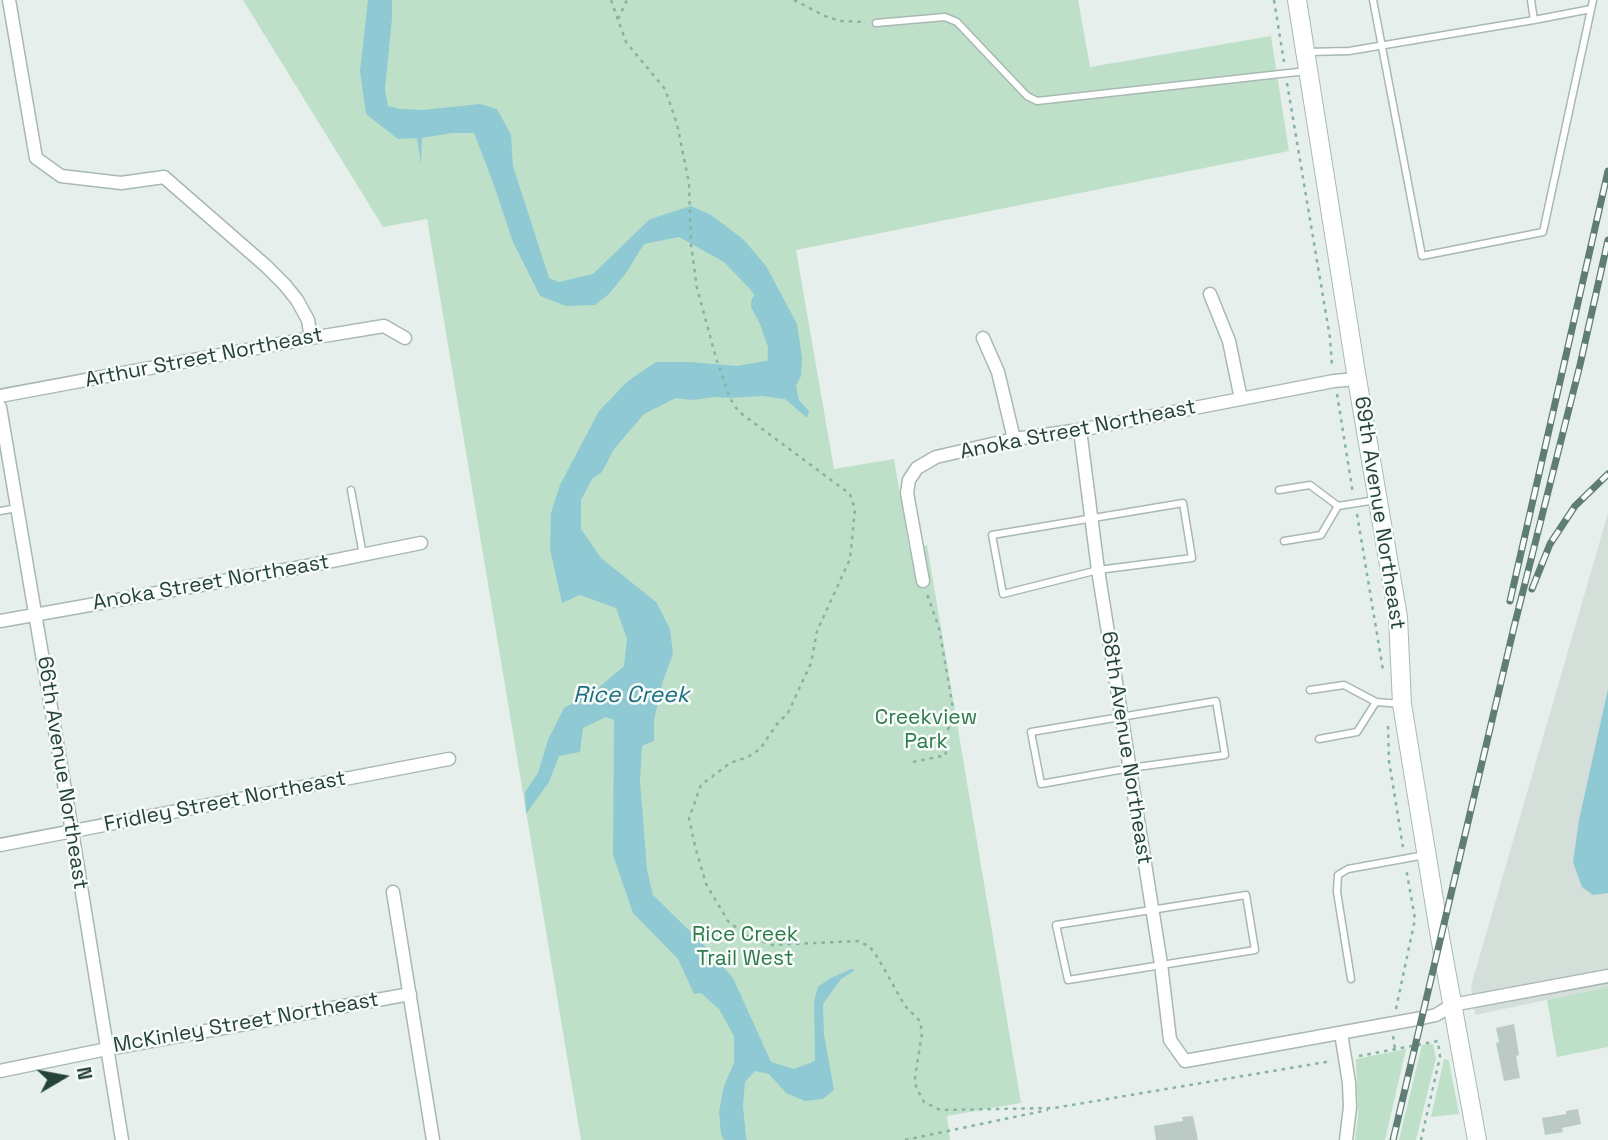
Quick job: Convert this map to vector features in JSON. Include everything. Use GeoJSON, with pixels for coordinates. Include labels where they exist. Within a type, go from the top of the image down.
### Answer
{"type":"FeatureCollection","features":[{"type":"Feature","properties":{"kind":"street"},"geometry":{"type":"LineString","coordinates":[[9,0],[36,158],[61,176],[121,183],[164,177],[285,285],[297,300],[307,320],[311,338]]}},
{"type":"Feature","properties":{"kind":"street","name":"69th Avenue Northeast"},"geometry":{"type":"LineString","coordinates":[[1297,0],[1398,617],[1395,703],[1427,855],[1478,1140]]}},
{"type":"Feature","properties":{"kind":"street"},"geometry":{"type":"LineString","coordinates":[[1210,294],[1229,341],[1241,399]]}},
{"type":"Feature","properties":{"kind":"street","name":"Arthur Street Northeast"},"geometry":{"type":"LineString","coordinates":[[0,396],[384,326],[405,338]]}},
{"type":"Feature","properties":{"kind":"street"},"geometry":{"type":"LineString","coordinates":[[983,338],[998,372],[1014,439]]}},
{"type":"Feature","properties":{"kind":"street","name":"Anoka Street Northeast"},"geometry":{"type":"LineString","coordinates":[[923,581],[907,493],[909,480],[917,468],[936,457],[1014,439],[1080,430],[1334,381],[1357,379]]}},
{"type":"Feature","properties":{"kind":"street","name":"66th Avenue Northeast"},"geometry":{"type":"LineString","coordinates":[[0,407],[121,1140]]}},
{"type":"Feature","properties":{"kind":"street","name":"68th Avenue Northeast"},"geometry":{"type":"LineString","coordinates":[[1080,430],[1098,570],[1161,964],[1170,1040],[1185,1061],[1341,1033]]}},
{"type":"Feature","properties":{"kind":"street","name":"Anoka Street Northeast"},"geometry":{"type":"LineString","coordinates":[[0,621],[421,544]]}},
{"type":"Feature","properties":{"kind":"street","name":"Fridley Street Northeast"},"geometry":{"type":"LineString","coordinates":[[0,845],[449,758]]}},
{"type":"Feature","properties":{"kind":"street"},"geometry":{"type":"LineString","coordinates":[[393,892],[433,1140]]}},
{"type":"Feature","properties":{"kind":"street"},"geometry":{"type":"LineString","coordinates":[[1346,1140],[1350,1107],[1349,1083],[1341,1033],[1436,1015],[1452,1004],[1608,976]]}},
{"type":"Feature","properties":{"kind":"street","name":"McKinley Street Northeast"},"geometry":{"type":"LineString","coordinates":[[0,1071],[410,994]]}},
{"type":"Feature","properties":{"kind":"lane"},"geometry":{"type":"LineString","coordinates":[[1373,0],[1422,256],[1543,232],[1593,0]]}},
{"type":"Feature","properties":{"kind":"lane"},"geometry":{"type":"LineString","coordinates":[[1531,0],[1534,20]]}},
{"type":"Feature","properties":{"kind":"lane"},"geometry":{"type":"LineString","coordinates":[[1305,52],[1349,51],[1591,9]]}},
{"type":"Feature","properties":{"kind":"lane"},"geometry":{"type":"LineString","coordinates":[[876,23],[946,17],[957,22],[1027,96],[1037,101],[1308,71]]}},
{"type":"Feature","properties":{"kind":"lane"},"geometry":{"type":"LineString","coordinates":[[1279,490],[1310,485],[1338,506],[1378,500]]}},
{"type":"Feature","properties":{"kind":"lane"},"geometry":{"type":"LineString","coordinates":[[351,490],[363,555]]}},
{"type":"Feature","properties":{"kind":"lane"},"geometry":{"type":"LineString","coordinates":[[1184,503],[1192,558],[1098,570],[1003,594],[992,535],[1091,518],[1184,503]]}},
{"type":"Feature","properties":{"kind":"lane"},"geometry":{"type":"LineString","coordinates":[[1284,541],[1321,535],[1338,506]]}},
{"type":"Feature","properties":{"kind":"lane"},"geometry":{"type":"LineString","coordinates":[[0,511],[17,508]]}},
{"type":"Feature","properties":{"kind":"lane"},"geometry":{"type":"LineString","coordinates":[[1310,690],[1344,685],[1376,702],[1395,703]]}},
{"type":"Feature","properties":{"kind":"lane"},"geometry":{"type":"LineString","coordinates":[[1216,701],[1225,755],[1130,768],[1041,784],[1031,732],[1216,701]]}},
{"type":"Feature","properties":{"kind":"lane"},"geometry":{"type":"LineString","coordinates":[[1319,739],[1357,732],[1376,702]]}},
{"type":"Feature","properties":{"kind":"lane"},"geometry":{"type":"LineString","coordinates":[[1351,979],[1337,892],[1338,876],[1348,869],[1427,855]]}},
{"type":"Feature","properties":{"kind":"lane"},"geometry":{"type":"LineString","coordinates":[[1246,895],[1255,950],[1161,964],[1068,979],[1056,925],[1246,895]]}},
{"type":"Feature","properties":{"kind":"path"},"geometry":{"type":"LineString","coordinates":[[611,0],[626,42],[664,89],[677,124],[689,183],[691,245],[697,288],[730,398],[738,411],[850,494],[855,509],[850,559],[817,632],[811,663],[788,713],[760,749],[748,757],[730,763],[701,785],[695,800],[689,818],[706,884],[727,921],[747,936],[772,945],[859,942],[870,947],[905,1006],[920,1021],[922,1033],[915,1078],[916,1087],[924,1102],[940,1110],[1054,1108]]}},
{"type":"Feature","properties":{"kind":"path"},"geometry":{"type":"LineString","coordinates":[[618,19],[627,0]]}},
{"type":"Feature","properties":{"kind":"path"},"geometry":{"type":"LineString","coordinates":[[794,0],[840,21],[876,23]]}},
{"type":"Feature","properties":{"kind":"path"},"geometry":{"type":"LineString","coordinates":[[1274,0],[1332,368]]}},
{"type":"Feature","properties":{"kind":"path"},"geometry":{"type":"LineString","coordinates":[[1336,391],[1384,672]]}},
{"type":"Feature","properties":{"kind":"path"},"geometry":{"type":"LineString","coordinates":[[913,762],[946,755],[944,740],[954,714],[939,628],[923,581]]}},
{"type":"Feature","properties":{"kind":"path"},"geometry":{"type":"LineString","coordinates":[[1395,703],[1389,761],[1403,848]]}},
{"type":"Feature","properties":{"kind":"path"},"geometry":{"type":"LineString","coordinates":[[1395,1011],[1415,919],[1407,869]]}},
{"type":"Feature","properties":{"kind":"path"},"geometry":{"type":"LineString","coordinates":[[1392,1031],[1395,1048]]}},
{"type":"Feature","properties":{"kind":"path"},"geometry":{"type":"LineString","coordinates":[[1356,1056],[1437,1041],[1440,1057],[1421,1140]]}},
{"type":"Feature","properties":{"kind":"path"},"geometry":{"type":"LineString","coordinates":[[905,1140],[1054,1108],[1331,1061]]}},
{"type":"Feature","properties":{"kind":"shaded area"},"geometry":{"type":"Polygon","coordinates":[[[1608,513],[1608,987],[1475,1015],[1471,986],[1608,513]]]}},
{"type":"Feature","properties":{"kind":"green space","name":"Rice Creek Trail West"},"geometry":{"type":"Polygon","coordinates":[[[243,0],[1078,0],[1090,67],[1271,36],[1289,151],[796,250],[834,469],[894,459],[909,548],[927,545],[1021,1103],[947,1116],[950,1140],[581,1140],[427,219],[383,227],[243,0]]]}},
{"type":"Feature","properties":{"kind":"green space"},"geometry":{"type":"Polygon","coordinates":[[[1608,987],[1608,1047],[1557,1057],[1547,1000],[1608,987]]]}},
{"type":"Feature","properties":{"kind":"green space"},"geometry":{"type":"Polygon","coordinates":[[[1433,1044],[1436,1058],[1416,1140],[1399,1140],[1422,1045],[1433,1044]]]}},
{"type":"Feature","properties":{"kind":"green space"},"geometry":{"type":"Polygon","coordinates":[[[1406,1049],[1385,1140],[1355,1140],[1358,1115],[1356,1059],[1406,1049]]]}},
{"type":"Feature","properties":{"kind":"green space"},"geometry":{"type":"Polygon","coordinates":[[[1444,1059],[1449,1061],[1459,1114],[1431,1117],[1444,1059]]]}},
{"type":"Feature","properties":{"kind":"water","name":"Rice Creek"},"geometry":{"type":"Polygon","coordinates":[[[368,0],[392,0],[385,89],[388,106],[422,110],[480,104],[497,109],[511,135],[513,166],[549,278],[559,282],[593,274],[650,219],[691,206],[711,215],[743,239],[766,266],[797,324],[802,358],[801,376],[796,386],[799,400],[809,411],[807,418],[785,399],[762,396],[692,400],[676,398],[644,414],[614,449],[602,472],[592,479],[581,500],[581,529],[601,558],[656,602],[670,629],[673,654],[663,681],[654,720],[654,741],[642,746],[640,781],[647,870],[653,895],[733,978],[771,1062],[794,1069],[815,1061],[814,1001],[818,987],[829,979],[851,969],[855,970],[841,979],[823,1004],[824,1035],[834,1090],[823,1099],[805,1101],[786,1093],[769,1074],[755,1071],[745,1082],[743,1106],[747,1140],[724,1140],[721,1134],[719,1112],[724,1086],[734,1063],[734,1036],[719,1009],[701,993],[694,994],[678,959],[633,913],[613,855],[614,720],[606,717],[583,728],[580,752],[559,756],[549,782],[526,814],[525,792],[538,773],[548,740],[564,708],[597,689],[624,666],[627,639],[616,608],[580,595],[562,603],[550,549],[551,513],[560,485],[599,411],[628,381],[656,362],[737,366],[771,360],[781,344],[772,319],[750,289],[724,262],[679,237],[644,244],[626,273],[609,294],[595,305],[566,306],[540,296],[513,242],[474,133],[452,133],[422,138],[421,164],[417,138],[398,139],[366,114],[360,71],[368,0]]]}},
{"type":"Feature","properties":{"kind":"water"},"geometry":{"type":"Polygon","coordinates":[[[1608,689],[1608,893],[1593,895],[1582,887],[1573,862],[1579,820],[1608,689]]]}},
{"type":"Feature","properties":{"kind":"building"},"geometry":{"type":"Polygon","coordinates":[[[1514,1024],[1520,1078],[1504,1081],[1496,1043],[1499,1042],[1496,1028],[1514,1024]]]}},
{"type":"Feature","properties":{"kind":"building"},"geometry":{"type":"Polygon","coordinates":[[[1578,1109],[1581,1124],[1562,1128],[1563,1132],[1545,1135],[1542,1118],[1578,1109]]]}},
{"type":"Feature","properties":{"kind":"building"},"geometry":{"type":"Polygon","coordinates":[[[1193,1116],[1198,1140],[1156,1140],[1154,1126],[1183,1121],[1182,1117],[1193,1116]]]}},
{"type":"Feature","properties":{"kind":"waterway","name":"Rice Creek"},"geometry":{"type":"LineString","coordinates":[[764,304],[781,345],[780,375],[776,379]]}},
{"type":"Feature","properties":{"kind":"railway"},"geometry":{"type":"LineString","coordinates":[[1510,601],[1608,171]]}},
{"type":"Feature","properties":{"kind":"railway"},"geometry":{"type":"LineString","coordinates":[[1393,1140],[1608,240]]}},
{"type":"Feature","properties":{"kind":"railway"},"geometry":{"type":"LineString","coordinates":[[1532,589],[1550,544],[1575,506],[1608,474]]}},
{"type":"Feature","properties":{"kind":"park label","name":"Creekview Park"},"geometry":{"type":"Point","coordinates":[926,730]}}]}
